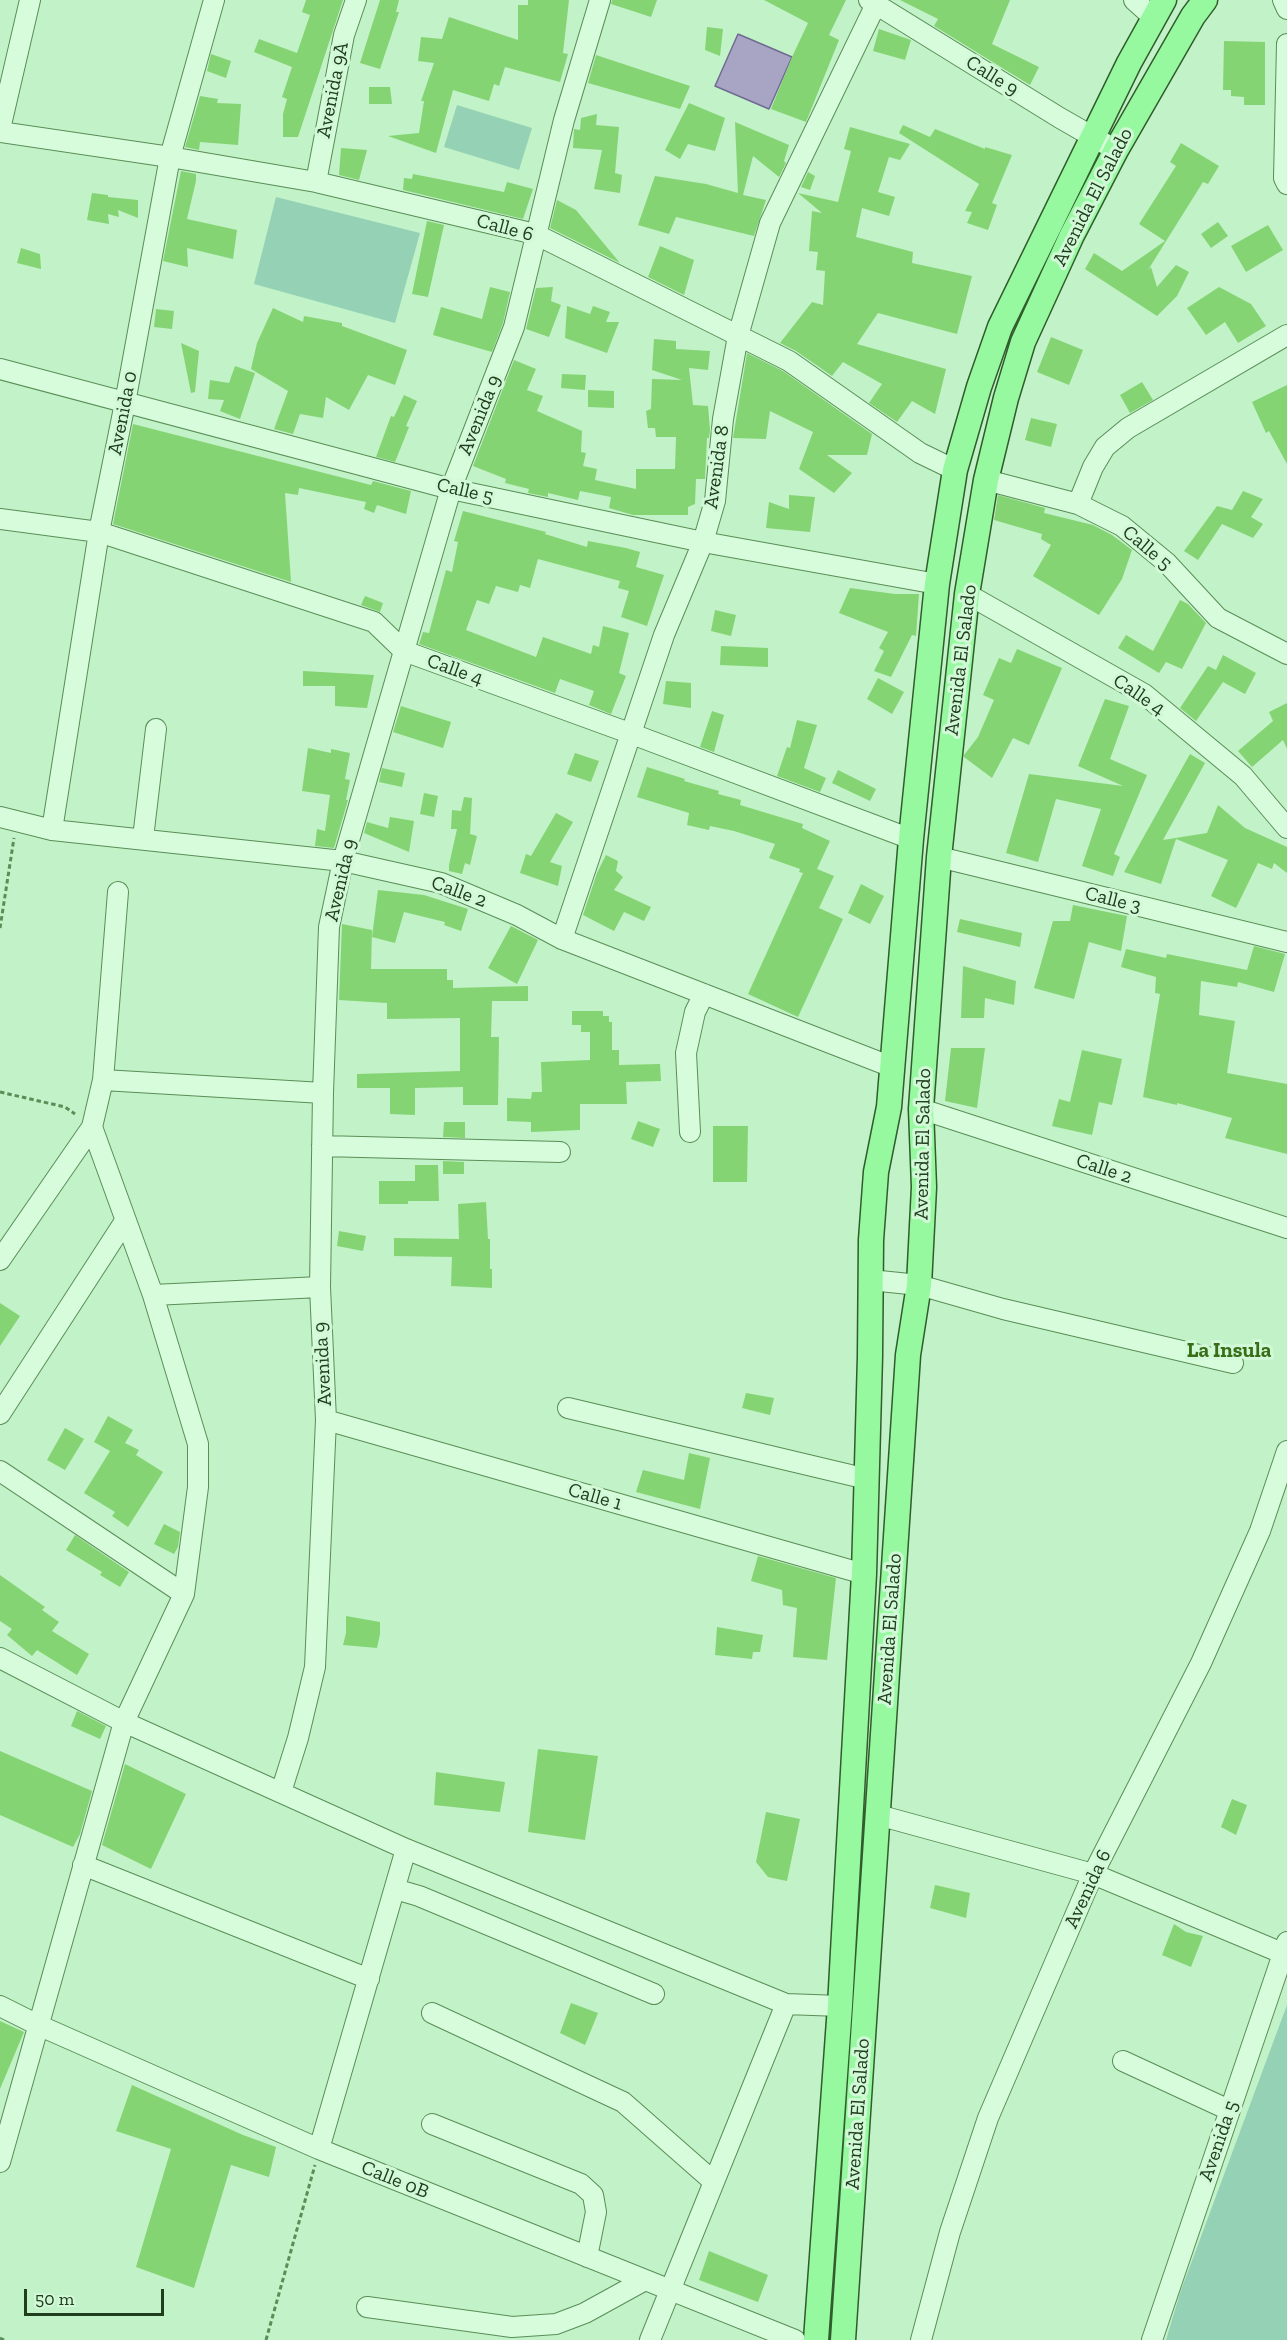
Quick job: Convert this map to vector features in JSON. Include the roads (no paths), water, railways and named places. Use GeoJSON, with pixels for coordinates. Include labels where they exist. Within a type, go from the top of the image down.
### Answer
{"type":"FeatureCollection","features":[{"type":"Feature","properties":{"kind":"main road","name":"Avenida El Salado"},"geometry":{"type":"LineString","coordinates":[[843,2340],[908,1355],[919,1285],[924,1187],[921,1109],[939,857],[967,594],[986,480],[1006,398],[1023,342],[1072,235],[1116,150],[1193,16],[1205,0]]}},
{"type":"Feature","properties":{"kind":"main road","name":"Avenida El Salado"},"geometry":{"type":"LineString","coordinates":[[816,2340],[840,2006],[864,1574],[871,1240],[876,1172],[889,1107],[911,839],[937,584],[955,470],[979,387],[1000,327],[1159,9]]}},
{"type":"Feature","properties":{"kind":"street"},"geometry":{"type":"LineString","coordinates":[[0,130],[30,0]]}},
{"type":"Feature","properties":{"kind":"street","name":"Avenida 0"},"geometry":{"type":"LineString","coordinates":[[52,830],[99,532],[170,157],[214,0]]}},
{"type":"Feature","properties":{"kind":"street","name":"Avenida 9A"},"geometry":{"type":"LineString","coordinates":[[316,182],[344,35],[356,0]]}},
{"type":"Feature","properties":{"kind":"street","name":"Avenida 9"},"geometry":{"type":"LineString","coordinates":[[281,1792],[298,1738],[315,1667],[326,1420],[320,1287],[323,1093],[329,927],[343,861],[451,489],[514,327],[564,120],[600,0]]}},
{"type":"Feature","properties":{"kind":"street"},"geometry":{"type":"LineString","coordinates":[[1134,0],[1159,9]]}},
{"type":"Feature","properties":{"kind":"street"},"geometry":{"type":"LineString","coordinates":[[1283,0],[1287,9]]}},
{"type":"Feature","properties":{"kind":"street","name":"Calle 9"},"geometry":{"type":"LineString","coordinates":[[874,1],[1060,118],[1116,150]]}},
{"type":"Feature","properties":{"kind":"street","name":"Avenida 8"},"geometry":{"type":"LineString","coordinates":[[562,939],[664,636],[703,542],[715,501],[723,419],[738,336],[770,223],[874,1]]}},
{"type":"Feature","properties":{"kind":"street"},"geometry":{"type":"LineString","coordinates":[[1287,44],[1284,178],[1287,184]]}},
{"type":"Feature","properties":{"kind":"street","name":"Calle 6"},"geometry":{"type":"LineString","coordinates":[[0,130],[316,182],[535,234],[789,361],[920,453],[955,470]]}},
{"type":"Feature","properties":{"kind":"street"},"geometry":{"type":"LineString","coordinates":[[1078,504],[1093,467],[1105,447],[1120,434],[1287,335]]}},
{"type":"Feature","properties":{"kind":"street","name":"Calle 5"},"geometry":{"type":"LineString","coordinates":[[0,369],[451,489],[703,542],[937,584]]}},
{"type":"Feature","properties":{"kind":"street","name":"Calle 5"},"geometry":{"type":"LineString","coordinates":[[986,480],[1078,504],[1122,526],[1167,563],[1218,618],[1287,654]]}},
{"type":"Feature","properties":{"kind":"street","name":"Calle 4"},"geometry":{"type":"LineString","coordinates":[[0,519],[99,532],[374,622],[404,651],[911,839]]}},
{"type":"Feature","properties":{"kind":"street","name":"Calle 4"},"geometry":{"type":"LineString","coordinates":[[967,594],[1144,694],[1243,776],[1287,828]]}},
{"type":"Feature","properties":{"kind":"street"},"geometry":{"type":"LineString","coordinates":[[143,838],[156,729]]}},
{"type":"Feature","properties":{"kind":"street","name":"Calle 2"},"geometry":{"type":"LineString","coordinates":[[8,820],[52,830],[343,861],[441,883],[517,915],[562,939],[892,1067]]}},
{"type":"Feature","properties":{"kind":"street","name":"Calle 3"},"geometry":{"type":"LineString","coordinates":[[939,857],[1287,942]]}},
{"type":"Feature","properties":{"kind":"street"},"geometry":{"type":"LineString","coordinates":[[0,1260],[92,1127],[103,1080],[118,892]]}},
{"type":"Feature","properties":{"kind":"street"},"geometry":{"type":"LineString","coordinates":[[690,1132],[686,1053],[695,1012],[704,994]]}},
{"type":"Feature","properties":{"kind":"street"},"geometry":{"type":"LineString","coordinates":[[103,1080],[323,1093]]}},
{"type":"Feature","properties":{"kind":"street","name":"Calle 2"},"geometry":{"type":"LineString","coordinates":[[921,1109],[1287,1228]]}},
{"type":"Feature","properties":{"kind":"street"},"geometry":{"type":"LineString","coordinates":[[0,2162],[4,2135],[38,2025],[124,1722],[184,1594],[198,1487],[198,1444],[153,1295],[92,1127]]}},
{"type":"Feature","properties":{"kind":"street"},"geometry":{"type":"LineString","coordinates":[[322,1146],[560,1152]]}},
{"type":"Feature","properties":{"kind":"street"},"geometry":{"type":"LineString","coordinates":[[0,1414],[125,1221]]}},
{"type":"Feature","properties":{"kind":"street"},"geometry":{"type":"LineString","coordinates":[[870,1280],[919,1285],[1003,1309],[1233,1363]]}},
{"type":"Feature","properties":{"kind":"street"},"geometry":{"type":"LineString","coordinates":[[153,1295],[320,1287]]}},
{"type":"Feature","properties":{"kind":"street"},"geometry":{"type":"LineString","coordinates":[[568,1408],[867,1479]]}},
{"type":"Feature","properties":{"kind":"street","name":"Calle 1"},"geometry":{"type":"LineString","coordinates":[[326,1420],[864,1574]]}},
{"type":"Feature","properties":{"kind":"street","name":"Avenida 6"},"geometry":{"type":"LineString","coordinates":[[921,2340],[950,2232],[988,2118],[1093,1874],[1201,1663],[1260,1531],[1287,1452]]}},
{"type":"Feature","properties":{"kind":"street"},"geometry":{"type":"LineString","coordinates":[[0,1471],[184,1594]]}},
{"type":"Feature","properties":{"kind":"street"},"geometry":{"type":"LineString","coordinates":[[0,1658],[124,1722],[406,1849],[786,2004],[840,2006]]}},
{"type":"Feature","properties":{"kind":"street"},"geometry":{"type":"LineString","coordinates":[[878,1815],[1093,1874],[1285,1947]]}},
{"type":"Feature","properties":{"kind":"street"},"geometry":{"type":"LineString","coordinates":[[319,2149],[406,1849]]}},
{"type":"Feature","properties":{"kind":"street"},"geometry":{"type":"LineString","coordinates":[[83,1864],[369,1979]]}},
{"type":"Feature","properties":{"kind":"street"},"geometry":{"type":"LineString","coordinates":[[394,1889],[419,1896],[654,1994]]}},
{"type":"Feature","properties":{"kind":"street","name":"Avenida 5"},"geometry":{"type":"LineString","coordinates":[[1152,2340],[1285,1947]]}},
{"type":"Feature","properties":{"kind":"street"},"geometry":{"type":"LineString","coordinates":[[650,2340],[786,2004]]}},
{"type":"Feature","properties":{"kind":"street","name":"Calle 0B"},"geometry":{"type":"LineString","coordinates":[[0,2006],[319,2149],[795,2340]]}},
{"type":"Feature","properties":{"kind":"street"},"geometry":{"type":"LineString","coordinates":[[432,2013],[623,2102],[714,2182]]}},
{"type":"Feature","properties":{"kind":"street"},"geometry":{"type":"LineString","coordinates":[[1123,2061],[1229,2110]]}},
{"type":"Feature","properties":{"kind":"street"},"geometry":{"type":"LineString","coordinates":[[432,2124],[581,2184],[592,2195],[596,2212],[587,2257]]}},
{"type":"Feature","properties":{"kind":"street"},"geometry":{"type":"LineString","coordinates":[[367,2307],[512,2327],[556,2324],[585,2313],[645,2280]]}},
{"type":"Feature","properties":{"kind":"district","name":"La Insula"},"geometry":{"type":"Point","coordinates":[1229,1351]}}]}
